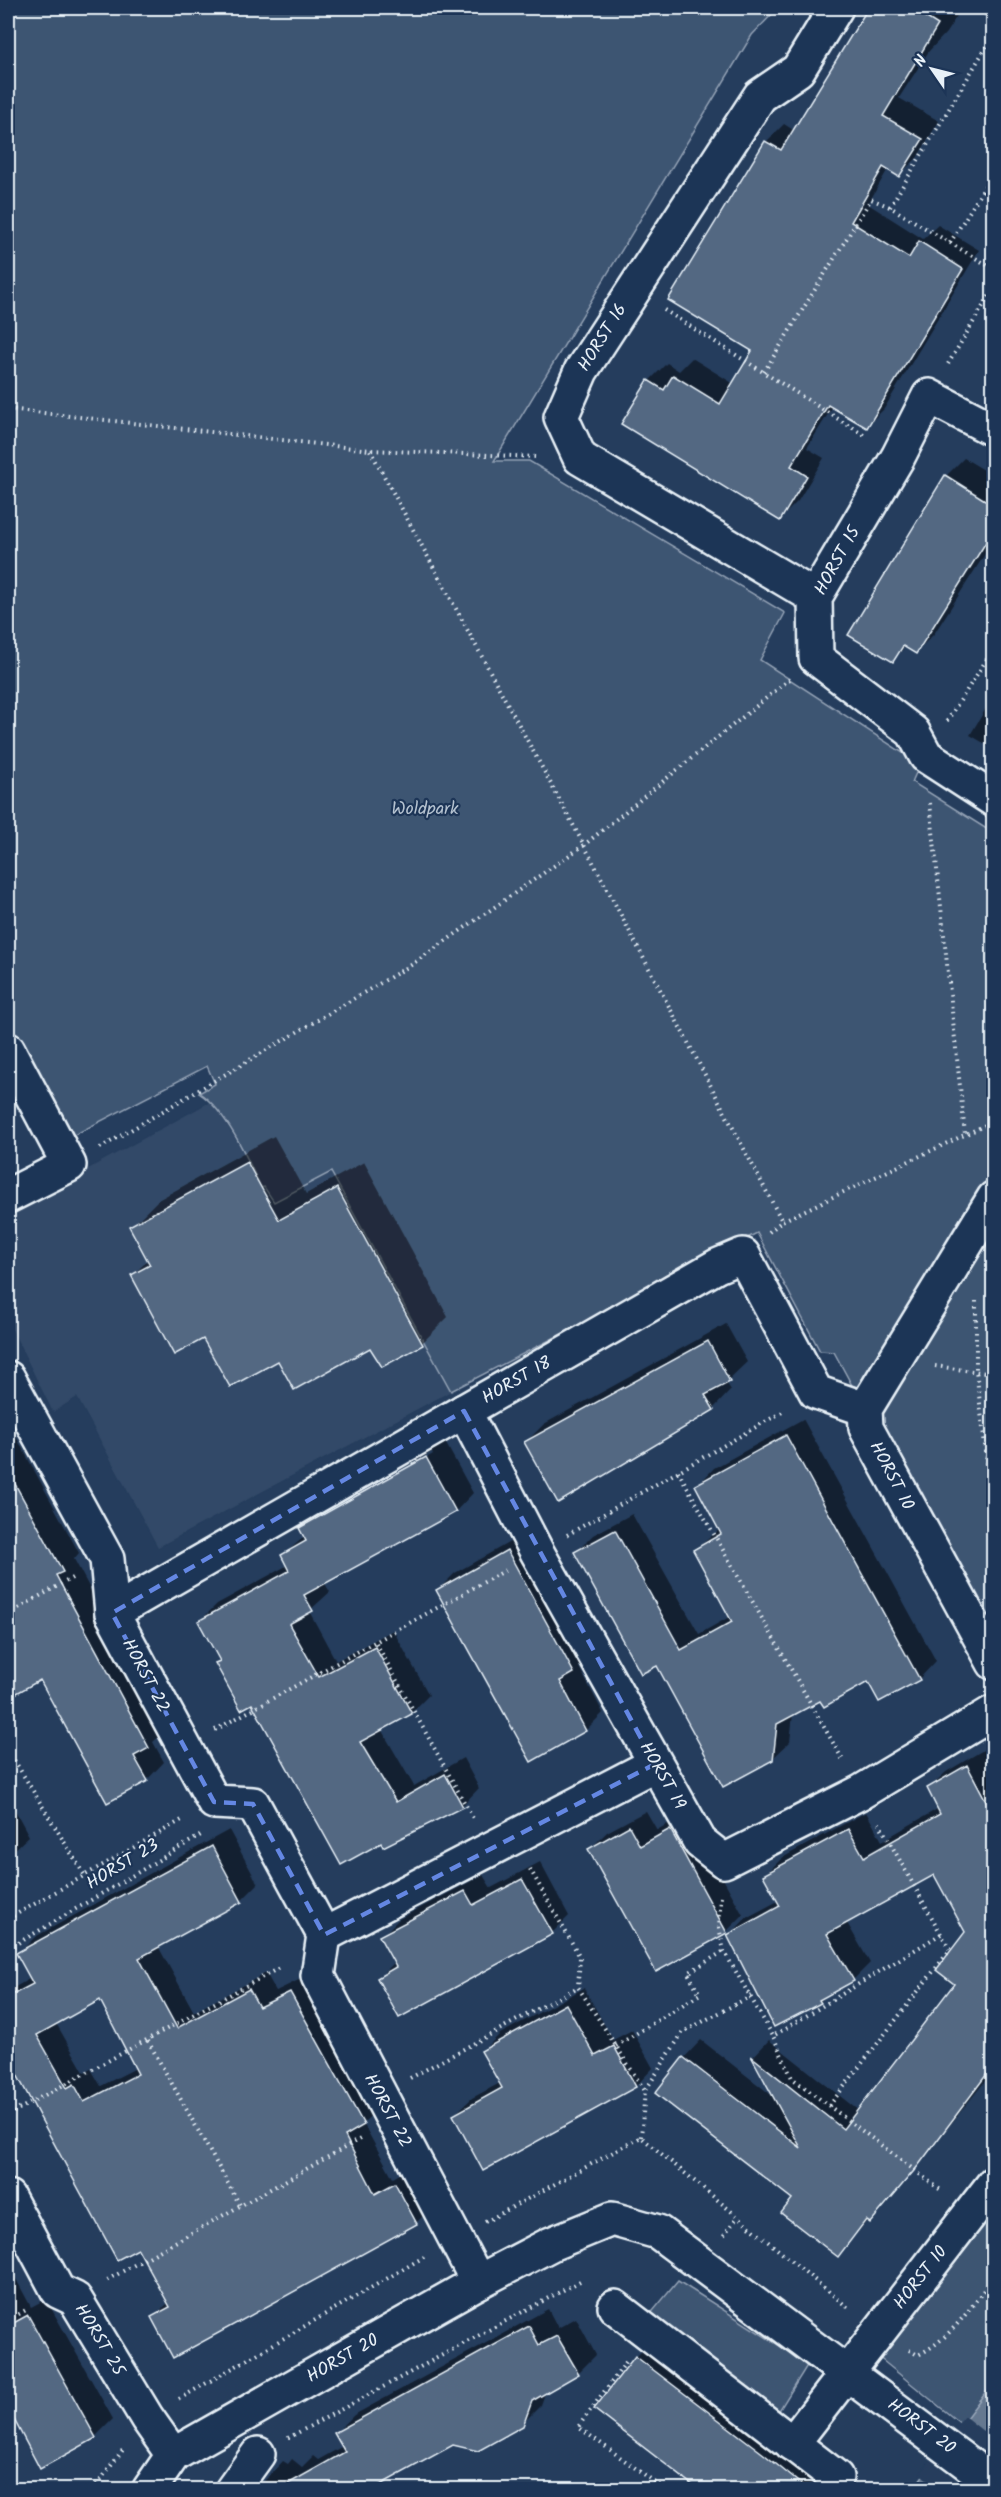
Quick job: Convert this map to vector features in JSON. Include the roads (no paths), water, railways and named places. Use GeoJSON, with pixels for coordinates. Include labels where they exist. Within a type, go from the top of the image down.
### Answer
{"type":"FeatureCollection","features":[{"type":"Feature","properties":{"kind":"street","name":"HORST 16"},"geometry":{"type":"LineString","coordinates":[[815,597],[580,459],[561,417],[581,371],[760,96],[798,70],[836,8]]}},
{"type":"Feature","properties":{"kind":"street","name":"HORST 15"},"geometry":{"type":"LineString","coordinates":[[993,430],[929,396],[898,456],[815,597],[816,658],[913,732],[926,756],[993,800]]}},
{"type":"Feature","properties":{"kind":"street"},"geometry":{"type":"LineString","coordinates":[[8,1050],[69,1165],[8,1196]]}},
{"type":"Feature","properties":{"kind":"street"},"geometry":{"type":"LineString","coordinates":[[865,1409],[993,1198]]}},
{"type":"Feature","properties":{"kind":"street","name":"HORST 18"},"geometry":{"type":"LineString","coordinates":[[112,1613],[717,1266],[743,1255],[816,1392],[865,1409]]}},
{"type":"Feature","properties":{"kind":"street","name":"HORST 22"},"geometry":{"type":"LineString","coordinates":[[8,1378],[107,1559],[112,1613],[214,1802],[253,1804],[324,1935],[318,1976],[478,2282]]}},
{"type":"Feature","properties":{"kind":"street","name":"HORST 10"},"geometry":{"type":"LineString","coordinates":[[865,1409],[866,1428],[874,1446],[993,1663]]}},
{"type":"Feature","properties":{"kind":"street","name":"HORST 19"},"geometry":{"type":"LineString","coordinates":[[464,1411],[537,1552],[699,1842],[724,1860],[861,1792],[993,1712]]}},
{"type":"Feature","properties":{"kind":"street"},"geometry":{"type":"LineString","coordinates":[[324,1935],[655,1764]]}},
{"type":"Feature","properties":{"kind":"street","name":"HORST 10"},"geometry":{"type":"LineString","coordinates":[[849,2372],[993,2183]]}},
{"type":"Feature","properties":{"kind":"street","name":"HORST 25"},"geometry":{"type":"LineString","coordinates":[[8,2197],[58,2291],[75,2299],[147,2418],[173,2455]]}},
{"type":"Feature","properties":{"kind":"street","name":"HORST 20"},"geometry":{"type":"LineString","coordinates":[[149,2490],[173,2455],[478,2282],[551,2244],[612,2219],[658,2232],[849,2372],[993,2483]]}},
{"type":"Feature","properties":{"kind":"street"},"geometry":{"type":"LineString","coordinates":[[615,2307],[836,2477]]}},
{"type":"Feature","properties":{"kind":"street"},"geometry":{"type":"LineString","coordinates":[[792,2444],[849,2372]]}},
{"type":"Feature","properties":{"kind":"street"},"geometry":{"type":"LineString","coordinates":[[232,2490],[258,2454]]}},
{"type":"Feature","properties":{"kind":"park label","name":"Woldpark"},"geometry":{"type":"Point","coordinates":[425,809]}}]}
